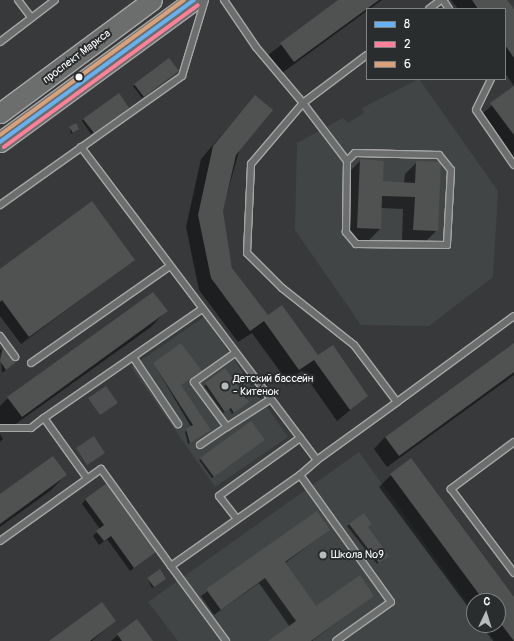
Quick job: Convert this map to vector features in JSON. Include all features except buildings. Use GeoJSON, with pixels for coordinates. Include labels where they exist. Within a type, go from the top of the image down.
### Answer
{"type":"FeatureCollection","features":[{"type":"Feature","properties":{"kind":"main road","name":"проспект Маркса"},"geometry":{"type":"LineString","coordinates":[[0,113],[152,0]]}},
{"type":"Feature","properties":{"kind":"main road","name":"проспект Маркса"},"geometry":{"type":"LineString","coordinates":[[0,142],[194,0]]}},
{"type":"Feature","properties":{"kind":"lane"},"geometry":{"type":"LineString","coordinates":[[18,0],[32,17]]}},
{"type":"Feature","properties":{"kind":"lane"},"geometry":{"type":"LineString","coordinates":[[0,42],[55,0]]}},
{"type":"Feature","properties":{"kind":"lane"},"geometry":{"type":"LineString","coordinates":[[0,205],[182,76],[205,0]]}},
{"type":"Feature","properties":{"kind":"lane"},"geometry":{"type":"LineString","coordinates":[[224,0],[256,47],[303,103],[346,161],[346,232],[356,244],[447,245],[451,170],[439,154],[355,153],[346,161]]}},
{"type":"Feature","properties":{"kind":"lane"},"geometry":{"type":"LineString","coordinates":[[430,8],[442,0],[448,8]]}},
{"type":"Feature","properties":{"kind":"lane"},"geometry":{"type":"LineString","coordinates":[[366,56],[303,103],[251,164],[247,253],[282,288],[354,345],[397,402]]}},
{"type":"Feature","properties":{"kind":"lane"},"geometry":{"type":"LineString","coordinates":[[491,80],[476,110],[514,165]]}},
{"type":"Feature","properties":{"kind":"lane"},"geometry":{"type":"LineString","coordinates":[[81,147],[316,460]]}},
{"type":"Feature","properties":{"kind":"lane"},"geometry":{"type":"LineString","coordinates":[[31,363],[170,266]]}},
{"type":"Feature","properties":{"kind":"lane"},"geometry":{"type":"LineString","coordinates":[[0,428],[31,428],[202,309]]}},
{"type":"Feature","properties":{"kind":"lane"},"geometry":{"type":"LineString","coordinates":[[171,566],[300,475],[316,460],[514,316]]}},
{"type":"Feature","properties":{"kind":"lane"},"geometry":{"type":"LineString","coordinates":[[0,336],[15,357]]}},
{"type":"Feature","properties":{"kind":"lane"},"geometry":{"type":"LineString","coordinates":[[227,427],[194,382],[235,353]]}},
{"type":"Feature","properties":{"kind":"lane"},"geometry":{"type":"LineString","coordinates":[[133,357],[178,424]]}},
{"type":"Feature","properties":{"kind":"lane"},"geometry":{"type":"LineString","coordinates":[[200,445],[271,399]]}},
{"type":"Feature","properties":{"kind":"lane"},"geometry":{"type":"LineString","coordinates":[[44,418],[87,478]]}},
{"type":"Feature","properties":{"kind":"lane"},"geometry":{"type":"LineString","coordinates":[[237,518],[219,496],[300,438]]}},
{"type":"Feature","properties":{"kind":"lane"},"geometry":{"type":"LineString","coordinates":[[514,442],[451,489],[514,574]]}},
{"type":"Feature","properties":{"kind":"lane"},"geometry":{"type":"LineString","coordinates":[[0,542],[101,469],[226,641]]}},
{"type":"Feature","properties":{"kind":"lane"},"geometry":{"type":"LineString","coordinates":[[300,475],[391,602],[336,641]]}},
{"type":"Feature","properties":{"kind":"shaded area"},"geometry":{"type":"Polygon","coordinates":[[[420,80],[498,191],[493,277],[429,326],[361,325],[295,230],[297,143],[343,118],[348,123],[364,113],[362,108],[420,80]]]}},
{"type":"Feature","properties":{"kind":"shaded area"},"geometry":{"type":"Polygon","coordinates":[[[204,317],[288,437],[215,487],[131,367],[204,317]]]}},
{"type":"Feature","properties":{"kind":"shaded area"},"geometry":{"type":"Polygon","coordinates":[[[106,386],[118,403],[100,415],[88,398],[106,386]]]}},
{"type":"Feature","properties":{"kind":"shaded area"},"geometry":{"type":"Polygon","coordinates":[[[94,436],[105,453],[87,465],[76,448],[94,436]]]}},
{"type":"Feature","properties":{"kind":"shaded area","name":"Школа №9"},"geometry":{"type":"Polygon","coordinates":[[[359,452],[466,601],[466,633],[490,633],[495,641],[178,641],[148,602],[359,452]]]}},
{"type":"Feature","properties":{"kind":"transit line","name":"6"},"geometry":{"type":"LineString","coordinates":[[0,135],[184,0]]}},
{"type":"Feature","properties":{"kind":"transit line","name":"8"},"geometry":{"type":"LineString","coordinates":[[0,142],[194,0]]}},
{"type":"Feature","properties":{"kind":"transit line","name":"2"},"geometry":{"type":"LineString","coordinates":[[4,147],[198,5]]}},
{"type":"Feature","properties":{"kind":"place","name":"Детский бассейн - Китенок"},"geometry":{"type":"Point","coordinates":[225,386]}},
{"type":"Feature","properties":{"kind":"place","name":"Школа №9"},"geometry":{"type":"Point","coordinates":[323,555]}}]}
